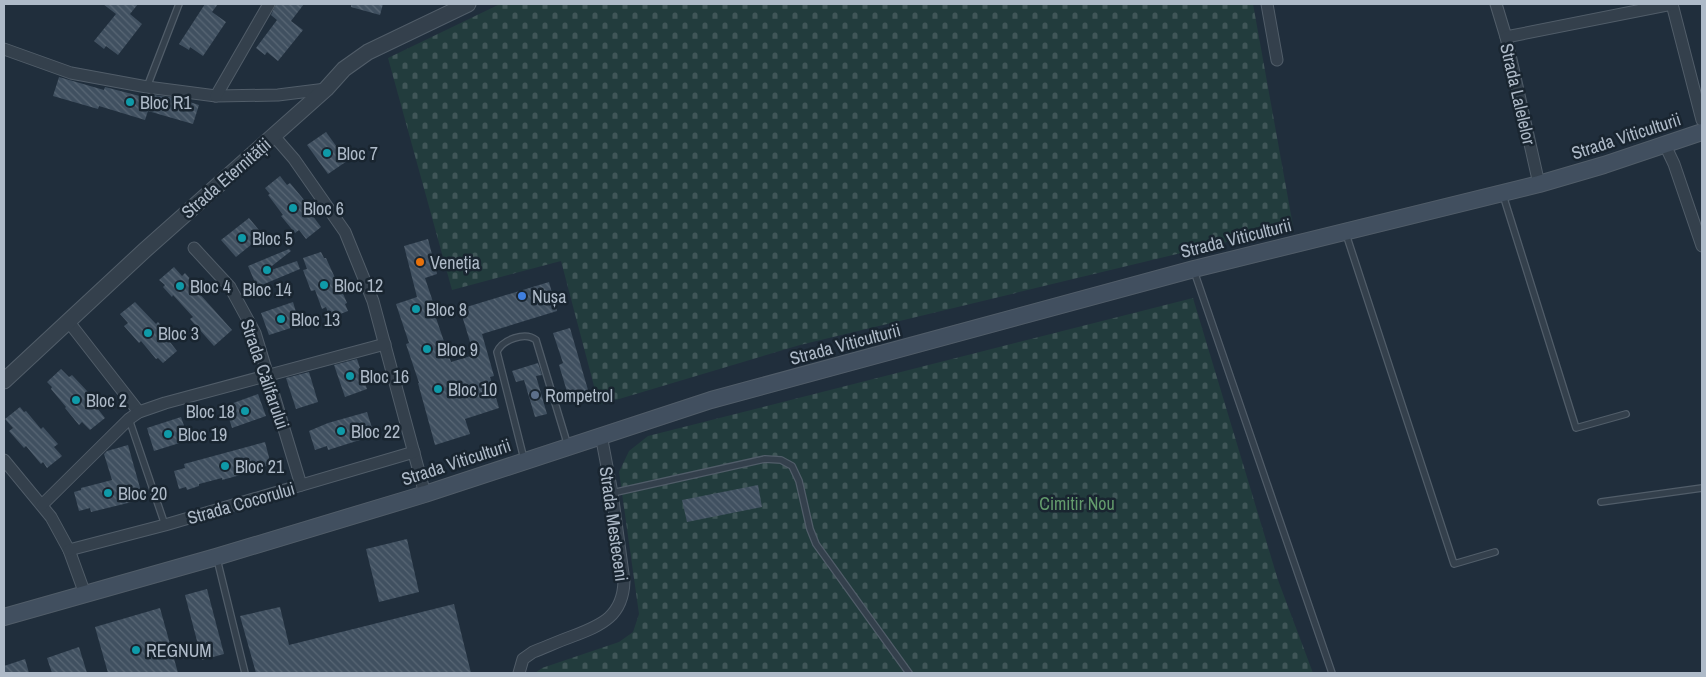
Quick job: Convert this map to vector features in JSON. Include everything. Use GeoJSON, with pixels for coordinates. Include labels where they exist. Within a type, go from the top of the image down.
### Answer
{"type":"FeatureCollection","features":[{"type":"Feature","properties":{"kind":"main road","name":"Strada Viticulturii"},"geometry":{"type":"LineString","coordinates":[[4,617],[216,557],[424,494],[711,400],[1194,269],[1539,184],[1702,132]]}},
{"type":"Feature","properties":{"kind":"street"},"geometry":{"type":"LineString","coordinates":[[216,96],[269,4]]}},
{"type":"Feature","properties":{"kind":"street","name":"Strada Eternității"},"geometry":{"type":"LineString","coordinates":[[4,381],[145,250],[326,89],[344,69],[368,52],[468,4]]}},
{"type":"Feature","properties":{"kind":"street"},"geometry":{"type":"LineString","coordinates":[[1267,4],[1277,60]]}},
{"type":"Feature","properties":{"kind":"street","name":"Strada Lalelelor"},"geometry":{"type":"LineString","coordinates":[[1496,4],[1506,37],[1539,184]]}},
{"type":"Feature","properties":{"kind":"street"},"geometry":{"type":"LineString","coordinates":[[1506,37],[1672,4],[1702,120]]}},
{"type":"Feature","properties":{"kind":"street"},"geometry":{"type":"LineString","coordinates":[[4,50],[71,73],[147,87],[216,96],[278,95],[326,89]]}},
{"type":"Feature","properties":{"kind":"street"},"geometry":{"type":"LineString","coordinates":[[274,136],[294,159],[345,232],[373,301],[424,494]]}},
{"type":"Feature","properties":{"kind":"street"},"geometry":{"type":"LineString","coordinates":[[1665,145],[1674,164],[1702,246]]}},
{"type":"Feature","properties":{"kind":"street","name":"Strada Călifarului"},"geometry":{"type":"LineString","coordinates":[[194,248],[230,287],[255,333],[301,485]]}},
{"type":"Feature","properties":{"kind":"street"},"geometry":{"type":"LineString","coordinates":[[68,321],[134,416]]}},
{"type":"Feature","properties":{"kind":"street"},"geometry":{"type":"LineString","coordinates":[[42,505],[134,416],[165,403],[385,344]]}},
{"type":"Feature","properties":{"kind":"street","name":"Strada Mesteceni"},"geometry":{"type":"LineString","coordinates":[[519,673],[523,659],[533,652],[603,624],[614,612],[624,593],[612,493],[601,435]]}},
{"type":"Feature","properties":{"kind":"street","name":"Strada Cocorului"},"geometry":{"type":"LineString","coordinates":[[69,550],[165,525],[414,452]]}},
{"type":"Feature","properties":{"kind":"street"},"geometry":{"type":"LineString","coordinates":[[4,460],[51,517],[69,550],[85,594]]}},
{"type":"Feature","properties":{"kind":"lane"},"geometry":{"type":"LineString","coordinates":[[147,87],[180,4]]}},
{"type":"Feature","properties":{"kind":"lane"},"geometry":{"type":"LineString","coordinates":[[1503,193],[1576,428],[1626,414]]}},
{"type":"Feature","properties":{"kind":"lane"},"geometry":{"type":"LineString","coordinates":[[1345,232],[1454,564],[1495,552]]}},
{"type":"Feature","properties":{"kind":"lane"},"geometry":{"type":"LineString","coordinates":[[1194,269],[1332,673]]}},
{"type":"Feature","properties":{"kind":"lane"},"geometry":{"type":"LineString","coordinates":[[524,460],[497,352],[499,346],[512,339],[526,336],[536,340],[568,446]]}},
{"type":"Feature","properties":{"kind":"lane"},"geometry":{"type":"LineString","coordinates":[[134,416],[165,525]]}},
{"type":"Feature","properties":{"kind":"lane"},"geometry":{"type":"LineString","coordinates":[[612,493],[765,459],[781,460],[792,466],[798,480],[810,529],[816,544],[909,673]]}},
{"type":"Feature","properties":{"kind":"lane"},"geometry":{"type":"LineString","coordinates":[[1601,502],[1702,488]]}},
{"type":"Feature","properties":{"kind":"lane"},"geometry":{"type":"LineString","coordinates":[[216,557],[245,673]]}},
{"type":"Feature","properties":{"kind":"green space"},"geometry":{"type":"Polygon","coordinates":[[[500,4],[1253,4],[1293,226],[800,345],[599,405],[561,261],[452,290],[388,58],[500,4]]]}},
{"type":"Feature","properties":{"kind":"green space","name":"Cimitir Nou"},"geometry":{"type":"Polygon","coordinates":[[[1193,298],[1278,580],[1313,673],[535,673],[542,668],[619,642],[633,632],[639,614],[619,472],[629,451],[648,436],[1193,298]]]}},
{"type":"Feature","properties":{"kind":"building"},"geometry":{"type":"Polygon","coordinates":[[[103,4],[138,4],[130,14],[142,24],[118,55],[106,46],[104,49],[94,41],[116,14],[103,4]]]}},
{"type":"Feature","properties":{"kind":"building"},"geometry":{"type":"Polygon","coordinates":[[[205,4],[218,4],[212,12],[226,22],[203,56],[190,47],[189,50],[179,44],[205,4]]]}},
{"type":"Feature","properties":{"kind":"building"},"geometry":{"type":"Polygon","coordinates":[[[276,4],[304,4],[291,21],[303,30],[278,61],[267,52],[265,55],[256,48],[277,20],[271,15],[276,4]]]}},
{"type":"Feature","properties":{"kind":"building"},"geometry":{"type":"Polygon","coordinates":[[[351,4],[383,4],[380,15],[351,7],[351,4]]]}},
{"type":"Feature","properties":{"kind":"building","name":"Bloc R1"},"geometry":{"type":"Polygon","coordinates":[[[59,77],[104,90],[105,87],[151,99],[152,95],[177,98],[199,105],[193,124],[148,111],[145,120],[99,106],[98,109],[53,96],[59,77]]]}},
{"type":"Feature","properties":{"kind":"building","name":"Bloc 7"},"geometry":{"type":"Polygon","coordinates":[[[326,132],[347,161],[328,174],[307,145],[326,132]]]}},
{"type":"Feature","properties":{"kind":"building","name":"Bloc 6"},"geometry":{"type":"Polygon","coordinates":[[[280,176],[287,185],[290,183],[305,201],[303,203],[321,227],[306,239],[299,230],[295,233],[281,216],[283,215],[265,188],[280,176]]]}},
{"type":"Feature","properties":{"kind":"building","name":"Bloc 5"},"geometry":{"type":"Polygon","coordinates":[[[249,218],[263,235],[236,257],[221,240],[249,218]]]}},
{"type":"Feature","properties":{"kind":"building"},"geometry":{"type":"Polygon","coordinates":[[[428,239],[437,274],[425,278],[451,362],[474,355],[460,309],[549,282],[557,311],[482,334],[494,376],[490,377],[499,408],[465,419],[470,434],[435,445],[419,383],[406,344],[409,343],[396,304],[417,297],[404,246],[428,239]]]}},
{"type":"Feature","properties":{"kind":"building","name":"Bloc 14"},"geometry":{"type":"Polygon","coordinates":[[[289,249],[291,251],[263,273],[297,261],[300,269],[257,287],[248,266],[289,249]]]}},
{"type":"Feature","properties":{"kind":"building","name":"Bloc 12"},"geometry":{"type":"Polygon","coordinates":[[[321,252],[324,258],[326,258],[347,303],[345,304],[348,311],[330,318],[326,307],[322,309],[315,290],[311,291],[303,270],[307,269],[303,258],[321,252]]]}},
{"type":"Feature","properties":{"kind":"building"},"geometry":{"type":"Polygon","coordinates":[[[174,267],[182,276],[185,273],[200,290],[198,292],[232,330],[214,346],[190,319],[193,317],[173,295],[172,297],[163,287],[165,285],[159,280],[174,267]]]}},
{"type":"Feature","properties":{"kind":"building","name":"Bloc 3"},"geometry":{"type":"Polygon","coordinates":[[[135,302],[156,324],[158,322],[173,339],[170,342],[177,351],[163,363],[158,358],[156,359],[141,341],[139,343],[124,326],[128,323],[120,314],[135,302]]]}},
{"type":"Feature","properties":{"kind":"building","name":"Bloc 13"},"geometry":{"type":"Polygon","coordinates":[[[293,302],[300,325],[269,335],[261,313],[293,302]]]}},
{"type":"Feature","properties":{"kind":"building"},"geometry":{"type":"Polygon","coordinates":[[[570,328],[588,390],[568,395],[559,365],[563,363],[553,333],[570,328]]]}},
{"type":"Feature","properties":{"kind":"building","name":"Bloc 16"},"geometry":{"type":"Polygon","coordinates":[[[357,359],[367,389],[345,397],[334,365],[357,359]]]}},
{"type":"Feature","properties":{"kind":"building"},"geometry":{"type":"Polygon","coordinates":[[[538,363],[542,375],[536,376],[547,414],[535,417],[524,380],[516,382],[512,371],[538,363]]]}},
{"type":"Feature","properties":{"kind":"building","name":"Bloc 2"},"geometry":{"type":"Polygon","coordinates":[[[61,369],[69,377],[72,375],[88,392],[86,394],[105,418],[90,430],[82,422],[79,425],[47,382],[61,369]]]}},
{"type":"Feature","properties":{"kind":"building"},"geometry":{"type":"Polygon","coordinates":[[[309,372],[318,402],[296,409],[286,378],[309,372]]]}},
{"type":"Feature","properties":{"kind":"building","name":"Bloc 18"},"geometry":{"type":"Polygon","coordinates":[[[258,394],[266,416],[232,428],[225,406],[258,394]]]}},
{"type":"Feature","properties":{"kind":"building"},"geometry":{"type":"Polygon","coordinates":[[[20,407],[24,412],[26,411],[41,429],[43,427],[58,444],[54,447],[62,456],[47,468],[43,462],[41,464],[26,446],[24,448],[9,431],[13,428],[5,419],[20,407]]]}},
{"type":"Feature","properties":{"kind":"building","name":"Bloc 22"},"geometry":{"type":"Polygon","coordinates":[[[367,412],[373,431],[362,434],[363,439],[328,450],[327,446],[315,450],[309,431],[328,423],[367,412]]]}},
{"type":"Feature","properties":{"kind":"building","name":"Bloc 19"},"geometry":{"type":"Polygon","coordinates":[[[181,417],[189,440],[154,451],[147,428],[181,417]]]}},
{"type":"Feature","properties":{"kind":"building","name":"Bloc 21"},"geometry":{"type":"Polygon","coordinates":[[[265,442],[271,465],[222,480],[222,478],[199,484],[199,486],[187,490],[186,487],[179,489],[174,471],[185,468],[184,464],[265,442]]]}},
{"type":"Feature","properties":{"kind":"building","name":"Bloc 20"},"geometry":{"type":"Polygon","coordinates":[[[128,445],[142,495],[130,498],[132,502],[91,512],[90,508],[79,511],[74,492],[81,490],[81,488],[112,480],[104,454],[107,451],[128,445]]]}},
{"type":"Feature","properties":{"kind":"building"},"geometry":{"type":"Polygon","coordinates":[[[758,485],[762,507],[687,522],[682,500],[758,485]]]}},
{"type":"Feature","properties":{"kind":"building"},"geometry":{"type":"Polygon","coordinates":[[[407,539],[419,592],[379,602],[366,549],[407,539]]]}},
{"type":"Feature","properties":{"kind":"building"},"geometry":{"type":"Polygon","coordinates":[[[207,589],[224,654],[202,660],[185,595],[207,589]]]}},
{"type":"Feature","properties":{"kind":"building"},"geometry":{"type":"Polygon","coordinates":[[[454,604],[471,673],[256,673],[240,616],[280,607],[289,645],[454,604]]]}},
{"type":"Feature","properties":{"kind":"building","name":"REGNUM"},"geometry":{"type":"Polygon","coordinates":[[[160,608],[178,673],[108,673],[95,627],[160,608]]]}},
{"type":"Feature","properties":{"kind":"building"},"geometry":{"type":"Polygon","coordinates":[[[79,647],[87,673],[52,673],[47,658],[79,647]]]}},
{"type":"Feature","properties":{"kind":"building"},"geometry":{"type":"Polygon","coordinates":[[[25,659],[29,673],[4,673],[4,666],[25,659]]]}},
{"type":"Feature","properties":{"kind":"place","name":"Bloc R1"},"geometry":{"type":"Point","coordinates":[130,102]}},
{"type":"Feature","properties":{"kind":"place","name":"Bloc 7"},"geometry":{"type":"Point","coordinates":[327,153]}},
{"type":"Feature","properties":{"kind":"place","name":"Bloc 6"},"geometry":{"type":"Point","coordinates":[293,208]}},
{"type":"Feature","properties":{"kind":"place","name":"Bloc 5"},"geometry":{"type":"Point","coordinates":[242,238]}},
{"type":"Feature","properties":{"kind":"place","name":"Veneția"},"geometry":{"type":"Point","coordinates":[420,262]}},
{"type":"Feature","properties":{"kind":"place","name":"Bloc 14"},"geometry":{"type":"Point","coordinates":[267,270]}},
{"type":"Feature","properties":{"kind":"place","name":"Bloc 12"},"geometry":{"type":"Point","coordinates":[324,285]}},
{"type":"Feature","properties":{"kind":"place","name":"Bloc 4"},"geometry":{"type":"Point","coordinates":[180,286]}},
{"type":"Feature","properties":{"kind":"place","name":"Nușa"},"geometry":{"type":"Point","coordinates":[522,296]}},
{"type":"Feature","properties":{"kind":"place","name":"Bloc 8"},"geometry":{"type":"Point","coordinates":[416,309]}},
{"type":"Feature","properties":{"kind":"place","name":"Bloc 13"},"geometry":{"type":"Point","coordinates":[281,319]}},
{"type":"Feature","properties":{"kind":"place","name":"Bloc 3"},"geometry":{"type":"Point","coordinates":[148,333]}},
{"type":"Feature","properties":{"kind":"place","name":"Bloc 9"},"geometry":{"type":"Point","coordinates":[427,349]}},
{"type":"Feature","properties":{"kind":"place","name":"Bloc 16"},"geometry":{"type":"Point","coordinates":[350,376]}},
{"type":"Feature","properties":{"kind":"place","name":"Bloc 10"},"geometry":{"type":"Point","coordinates":[438,389]}},
{"type":"Feature","properties":{"kind":"place","name":"Rompetrol"},"geometry":{"type":"Point","coordinates":[535,395]}},
{"type":"Feature","properties":{"kind":"place","name":"Bloc 2"},"geometry":{"type":"Point","coordinates":[76,400]}},
{"type":"Feature","properties":{"kind":"place","name":"Bloc 18"},"geometry":{"type":"Point","coordinates":[245,411]}},
{"type":"Feature","properties":{"kind":"place","name":"Bloc 22"},"geometry":{"type":"Point","coordinates":[341,431]}},
{"type":"Feature","properties":{"kind":"place","name":"Bloc 19"},"geometry":{"type":"Point","coordinates":[168,434]}},
{"type":"Feature","properties":{"kind":"place","name":"Bloc 21"},"geometry":{"type":"Point","coordinates":[225,466]}},
{"type":"Feature","properties":{"kind":"place","name":"Bloc 20"},"geometry":{"type":"Point","coordinates":[108,493]}},
{"type":"Feature","properties":{"kind":"place","name":"REGNUM"},"geometry":{"type":"Point","coordinates":[136,650]}}]}
